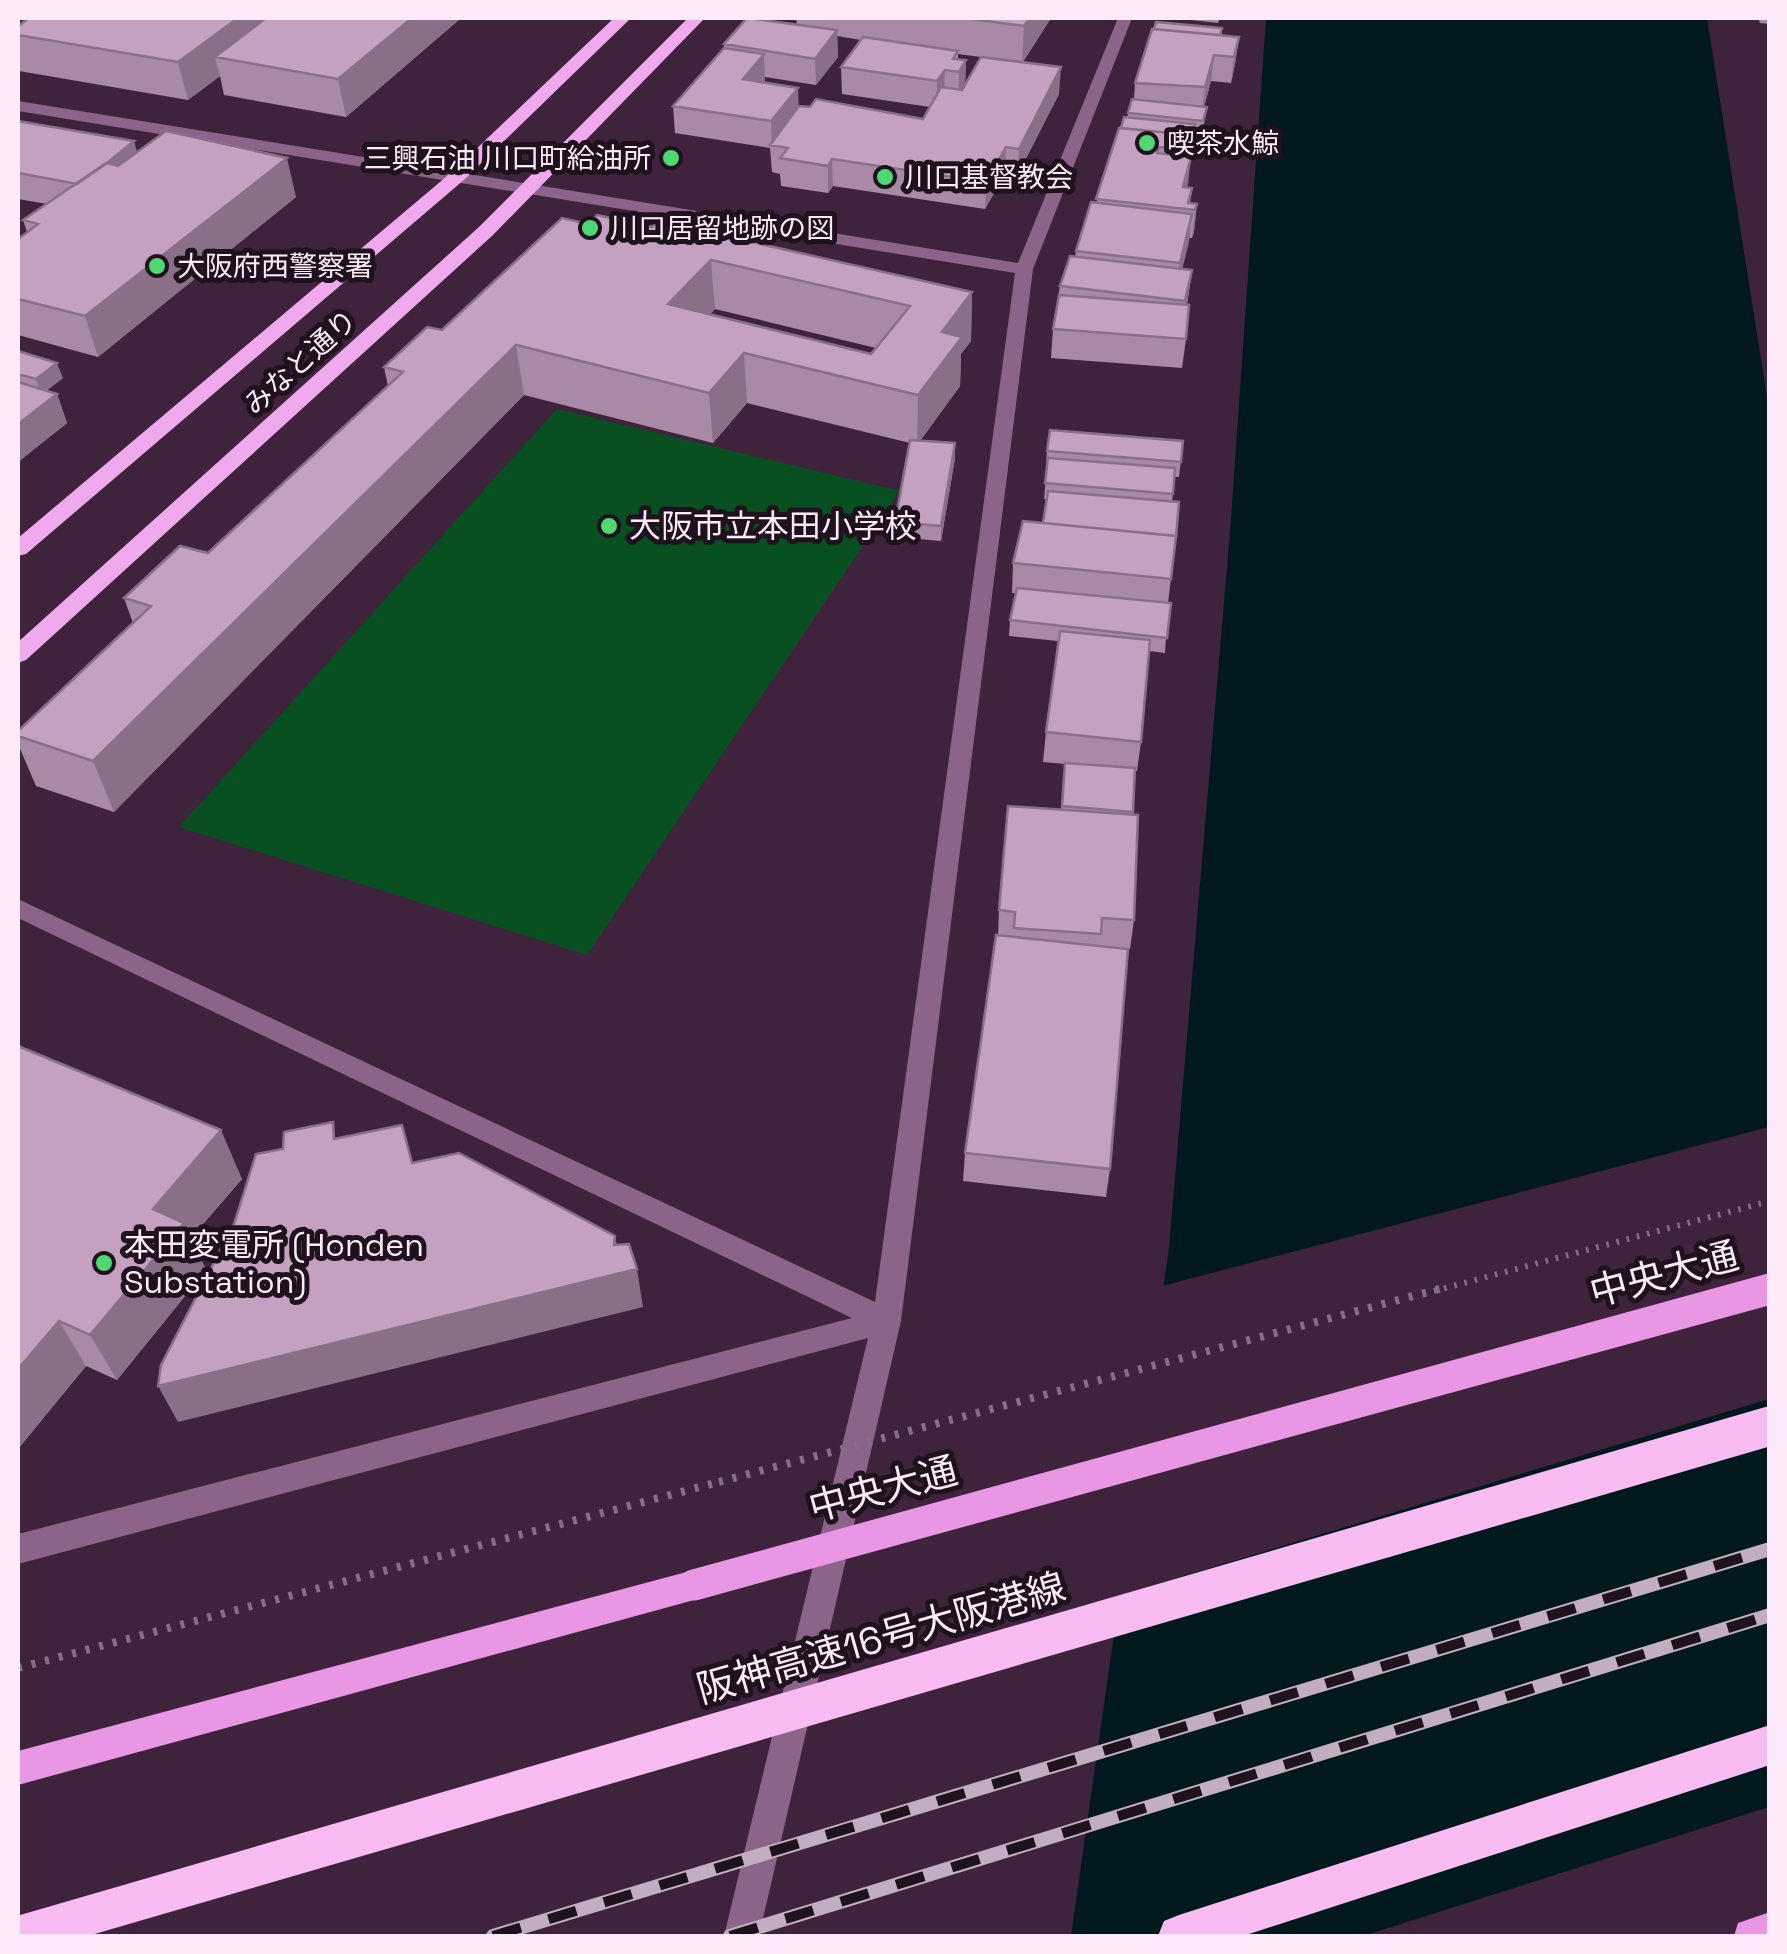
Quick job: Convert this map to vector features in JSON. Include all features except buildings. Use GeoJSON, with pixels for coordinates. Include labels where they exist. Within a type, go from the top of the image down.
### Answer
{"type":"FeatureCollection","features":[{"type":"Feature","properties":{"kind":"highway","name":"みなと通り"},"geometry":{"type":"LineString","coordinates":[[18,549],[460,175],[623,18]]}},
{"type":"Feature","properties":{"kind":"highway","name":"みなと通り"},"geometry":{"type":"LineString","coordinates":[[18,655],[486,231],[697,18]]}},
{"type":"Feature","properties":{"kind":"highway","name":"阪神高速16号大阪港線"},"geometry":{"type":"LineString","coordinates":[[18,1936],[1770,1426]]}},
{"type":"Feature","properties":{"kind":"highway"},"geometry":{"type":"LineString","coordinates":[[1178,1936],[1770,1745]]}},
{"type":"Feature","properties":{"kind":"main road","name":"中央大通"},"geometry":{"type":"LineString","coordinates":[[18,1768],[1770,1289]]}},
{"type":"Feature","properties":{"kind":"main road"},"geometry":{"type":"LineString","coordinates":[[1750,1936],[1770,1930]]}},
{"type":"Feature","properties":{"kind":"street"},"geometry":{"type":"LineString","coordinates":[[741,1936],[887,1321],[1024,269],[1124,18]]}},
{"type":"Feature","properties":{"kind":"street"},"geometry":{"type":"LineString","coordinates":[[18,106],[1024,269]]}},
{"type":"Feature","properties":{"kind":"street"},"geometry":{"type":"LineString","coordinates":[[18,908],[887,1321]]}},
{"type":"Feature","properties":{"kind":"street"},"geometry":{"type":"LineString","coordinates":[[18,1549],[887,1321]]}},
{"type":"Feature","properties":{"kind":"path"},"geometry":{"type":"LineString","coordinates":[[18,1668],[1770,1201]]}},
{"type":"Feature","properties":{"kind":"green space"},"geometry":{"type":"Polygon","coordinates":[[[557,409],[900,491],[587,955],[179,827],[557,409]]]}},
{"type":"Feature","properties":{"kind":"shaded area"},"geometry":{"type":"Polygon","coordinates":[[[1266,18],[1707,18],[1770,416],[1769,1936],[1071,1936],[1169,1248],[1230,532],[1266,18]]]}},
{"type":"Feature","properties":{"kind":"pier"},"geometry":{"type":"Polygon","coordinates":[[[1769,1127],[1769,1399],[1114,1597],[1158,1287],[1769,1127]]]}},
{"type":"Feature","properties":{"kind":"pier"},"geometry":{"type":"Polygon","coordinates":[[[1769,1807],[1769,1936],[1363,1936],[1769,1807]]]}},
{"type":"Feature","properties":{"kind":"railway"},"geometry":{"type":"LineString","coordinates":[[493,1936],[1770,1549]]}},
{"type":"Feature","properties":{"kind":"railway"},"geometry":{"type":"LineString","coordinates":[[730,1936],[1770,1615]]}},
{"type":"Feature","properties":{"kind":"place","name":"喫茶水鯨"},"geometry":{"type":"Point","coordinates":[1147,143]}},
{"type":"Feature","properties":{"kind":"place","name":"三興石油 川口町給油所"},"geometry":{"type":"Point","coordinates":[671,158]}},
{"type":"Feature","properties":{"kind":"place","name":"川口基督教会"},"geometry":{"type":"Point","coordinates":[885,177]}},
{"type":"Feature","properties":{"kind":"place","name":"川口居留地跡の図"},"geometry":{"type":"Point","coordinates":[590,228]}},
{"type":"Feature","properties":{"kind":"place","name":"大阪府西警察署"},"geometry":{"type":"Point","coordinates":[157,266]}},
{"type":"Feature","properties":{"kind":"place","name":"大阪市立本田小学校"},"geometry":{"type":"Point","coordinates":[609,526]}},
{"type":"Feature","properties":{"kind":"place","name":"本田変電所 (Honden Substation)"},"geometry":{"type":"Point","coordinates":[104,1263]}}]}
